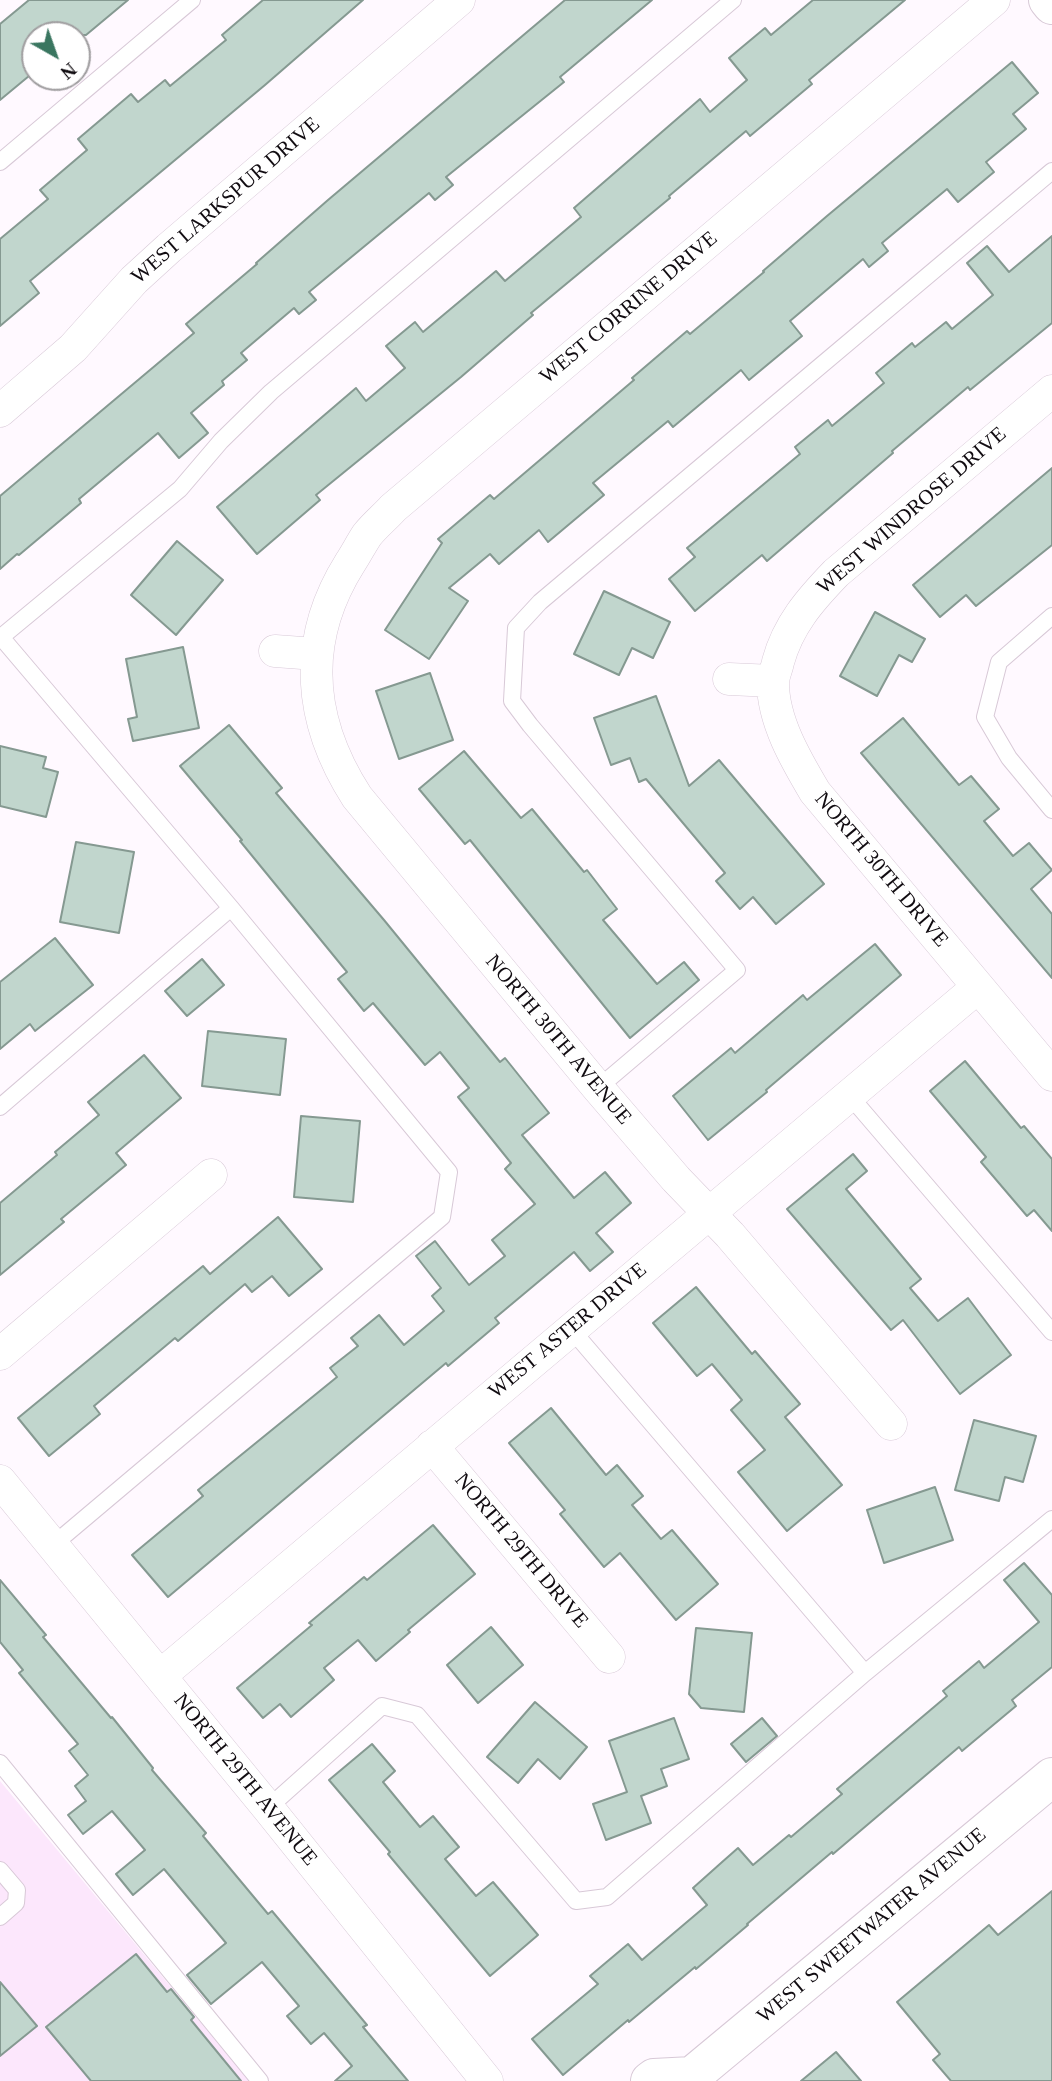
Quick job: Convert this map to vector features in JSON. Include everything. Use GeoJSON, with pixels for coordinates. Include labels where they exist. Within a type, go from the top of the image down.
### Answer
{"type":"FeatureCollection","features":[{"type":"Feature","properties":{"kind":"street","name":"WEST LARKSPUR DRIVE"},"geometry":{"type":"LineString","coordinates":[[0,411],[73,348],[134,279],[459,0]]}},
{"type":"Feature","properties":{"kind":"street","name":"WEST CORRINE DRIVE"},"geometry":{"type":"LineString","coordinates":[[316,654],[336,586],[367,536],[393,508],[993,0]]}},
{"type":"Feature","properties":{"kind":"street"},"geometry":{"type":"LineString","coordinates":[[1048,0],[1052,5]]}},
{"type":"Feature","properties":{"kind":"street","name":"WEST WINDROSE DRIVE"},"geometry":{"type":"LineString","coordinates":[[773,681],[793,623],[810,599],[836,573],[1052,391]]}},
{"type":"Feature","properties":{"kind":"street"},"geometry":{"type":"LineString","coordinates":[[275,651],[316,654]]}},
{"type":"Feature","properties":{"kind":"street","name":"NORTH 30TH AVENUE"},"geometry":{"type":"LineString","coordinates":[[316,654],[316,682],[321,713],[342,774],[357,797],[676,1180],[730,1235],[891,1424]]}},
{"type":"Feature","properties":{"kind":"street"},"geometry":{"type":"LineString","coordinates":[[729,680],[773,681]]}},
{"type":"Feature","properties":{"kind":"street","name":"NORTH 30TH DRIVE"},"geometry":{"type":"LineString","coordinates":[[773,681],[780,722],[796,760],[815,792],[1052,1074]]}},
{"type":"Feature","properties":{"kind":"street","name":"WEST ASTER DRIVE"},"geometry":{"type":"LineString","coordinates":[[160,1676],[978,987]]}},
{"type":"Feature","properties":{"kind":"street"},"geometry":{"type":"LineString","coordinates":[[0,1354],[211,1175]]}},
{"type":"Feature","properties":{"kind":"street","name":"NORTH 29TH DRIVE"},"geometry":{"type":"LineString","coordinates":[[432,1446],[610,1657]]}},
{"type":"Feature","properties":{"kind":"street","name":"NORTH 29TH AVENUE"},"geometry":{"type":"LineString","coordinates":[[0,1481],[487,2081]]}},
{"type":"Feature","properties":{"kind":"street","name":"WEST SWEETWATER AVENUE"},"geometry":{"type":"LineString","coordinates":[[650,2081],[654,2078],[689,2079],[1052,1777]]}},
{"type":"Feature","properties":{"kind":"lane"},"geometry":{"type":"LineString","coordinates":[[0,162],[192,0]]}},
{"type":"Feature","properties":{"kind":"lane"},"geometry":{"type":"LineString","coordinates":[[53,1545],[442,1217],[449,1172],[231,908],[1,637],[180,489],[221,441],[271,392],[733,0]]}},
{"type":"Feature","properties":{"kind":"lane"},"geometry":{"type":"LineString","coordinates":[[598,1088],[737,970],[512,701],[516,628],[540,602],[1052,171]]}},
{"type":"Feature","properties":{"kind":"lane"},"geometry":{"type":"LineString","coordinates":[[1052,617],[999,662],[985,717],[1009,758],[1052,810]]}},
{"type":"Feature","properties":{"kind":"lane"},"geometry":{"type":"LineString","coordinates":[[0,1107],[231,908]]}},
{"type":"Feature","properties":{"kind":"lane"},"geometry":{"type":"LineString","coordinates":[[849,1095],[1052,1332]]}},
{"type":"Feature","properties":{"kind":"lane"},"geometry":{"type":"LineString","coordinates":[[571,1329],[865,1674]]}},
{"type":"Feature","properties":{"kind":"lane"},"geometry":{"type":"LineString","coordinates":[[268,1808],[382,1706],[417,1715],[576,1901],[607,1897],[865,1674],[1052,1519]]}},
{"type":"Feature","properties":{"kind":"lane"},"geometry":{"type":"LineString","coordinates":[[0,1763],[260,2081]]}},
{"type":"Feature","properties":{"kind":"lane"},"geometry":{"type":"LineString","coordinates":[[0,1870],[17,1890],[16,1903],[0,1917]]}},
{"type":"Feature","properties":{"kind":"shaded area"},"geometry":{"type":"Polygon","coordinates":[[[0,1781],[249,2081],[0,2081],[0,1781]]]}},
{"type":"Feature","properties":{"kind":"building"},"geometry":{"type":"Polygon","coordinates":[[[29,0],[128,0],[91,31],[91,21],[21,21],[21,83],[0,100],[0,24],[29,0]]]}},
{"type":"Feature","properties":{"kind":"building"},"geometry":{"type":"Polygon","coordinates":[[[263,0],[363,0],[30,281],[39,293],[0,326],[0,239],[48,199],[40,190],[87,150],[78,139],[131,94],[138,102],[165,80],[170,86],[226,40],[222,35],[263,0]]]}},
{"type":"Feature","properties":{"kind":"building"},"geometry":{"type":"Polygon","coordinates":[[[565,0],[652,0],[560,77],[564,82],[446,177],[453,185],[435,200],[429,193],[309,292],[316,300],[299,314],[294,308],[241,353],[247,360],[222,381],[224,385],[191,413],[208,433],[179,458],[158,433],[79,499],[81,503],[0,569],[0,496],[194,333],[186,324],[565,0]]]}},
{"type":"Feature","properties":{"kind":"building"},"geometry":{"type":"Polygon","coordinates":[[[813,0],[905,0],[809,80],[812,84],[750,136],[746,131],[531,313],[533,315],[461,377],[316,495],[320,500],[257,554],[217,507],[356,388],[366,401],[405,368],[386,346],[415,322],[423,332],[496,271],[505,281],[581,217],[574,208],[700,99],[710,112],[747,80],[729,58],[765,28],[771,35],[813,0]]]}},
{"type":"Feature","properties":{"kind":"building"},"geometry":{"type":"Polygon","coordinates":[[[1012,62],[1038,93],[1013,114],[1026,129],[986,162],[994,172],[958,202],[947,189],[882,243],[888,251],[869,267],[863,259],[790,321],[802,336],[749,380],[741,370],[673,427],[668,421],[593,483],[604,495],[548,542],[539,530],[499,564],[490,554],[449,588],[468,601],[429,659],[385,630],[442,543],[438,539],[490,495],[494,499],[634,380],[632,378],[687,331],[690,334],[1012,62]]]}},
{"type":"Feature","properties":{"kind":"building"},"geometry":{"type":"Polygon","coordinates":[[[1052,236],[1052,323],[970,390],[968,387],[767,561],[762,555],[695,611],[669,579],[695,557],[687,548],[800,454],[795,447],[828,420],[832,426],[884,383],[876,373],[912,343],[915,347],[946,322],[952,329],[993,295],[967,263],[987,246],[1009,272],[1052,236]]]}},
{"type":"Feature","properties":{"kind":"building"},"geometry":{"type":"Polygon","coordinates":[[[1052,468],[1052,545],[976,606],[966,595],[940,617],[913,585],[1052,468]]]}},
{"type":"Feature","properties":{"kind":"building"},"geometry":{"type":"Polygon","coordinates":[[[177,541],[223,580],[176,635],[131,595],[177,541]]]}},
{"type":"Feature","properties":{"kind":"building"},"geometry":{"type":"Polygon","coordinates":[[[604,591],[670,622],[653,658],[632,648],[619,675],[574,654],[604,591]]]}},
{"type":"Feature","properties":{"kind":"building"},"geometry":{"type":"Polygon","coordinates":[[[875,612],[925,639],[912,662],[899,655],[877,696],[840,676],[875,612]]]}},
{"type":"Feature","properties":{"kind":"building"},"geometry":{"type":"Polygon","coordinates":[[[183,647],[199,728],[133,741],[128,719],[137,717],[126,659],[183,647]]]}},
{"type":"Feature","properties":{"kind":"building"},"geometry":{"type":"Polygon","coordinates":[[[430,673],[453,740],[399,759],[376,691],[430,673]]]}},
{"type":"Feature","properties":{"kind":"building"},"geometry":{"type":"Polygon","coordinates":[[[656,696],[689,786],[719,760],[824,884],[776,924],[753,897],[740,909],[716,881],[725,873],[646,779],[639,782],[630,758],[611,765],[594,718],[656,696]]]}},
{"type":"Feature","properties":{"kind":"building"},"geometry":{"type":"Polygon","coordinates":[[[903,718],[959,785],[971,776],[999,809],[984,821],[1013,856],[1029,843],[1052,870],[1031,889],[1052,914],[1052,978],[861,753],[903,718]]]}},
{"type":"Feature","properties":{"kind":"building"},"geometry":{"type":"Polygon","coordinates":[[[229,725],[282,788],[276,793],[500,1062],[505,1058],[549,1113],[522,1135],[574,1198],[605,1172],[631,1203],[596,1233],[613,1252],[590,1271],[574,1252],[495,1318],[499,1323],[448,1366],[446,1363],[168,1597],[132,1555],[203,1496],[198,1490],[337,1377],[330,1368],[358,1346],[351,1338],[379,1315],[404,1345],[444,1311],[432,1296],[441,1288],[416,1256],[435,1241],[469,1285],[505,1256],[492,1240],[535,1204],[505,1169],[511,1163],[458,1097],[469,1088],[440,1052],[425,1065],[373,1003],[364,1011],[338,979],[347,972],[180,766],[229,725]]]}},
{"type":"Feature","properties":{"kind":"building"},"geometry":{"type":"Polygon","coordinates":[[[0,746],[46,757],[43,768],[58,772],[46,817],[0,806],[0,746]]]}},
{"type":"Feature","properties":{"kind":"building"},"geometry":{"type":"Polygon","coordinates":[[[464,751],[521,818],[532,809],[584,872],[587,870],[617,909],[603,920],[657,984],[684,962],[699,980],[630,1038],[470,840],[465,844],[419,789],[464,751]]]}},
{"type":"Feature","properties":{"kind":"building"},"geometry":{"type":"Polygon","coordinates":[[[76,842],[134,852],[119,933],[60,922],[76,842]]]}},
{"type":"Feature","properties":{"kind":"building"},"geometry":{"type":"Polygon","coordinates":[[[55,938],[93,985],[35,1031],[30,1024],[0,1049],[0,982],[55,938]]]}},
{"type":"Feature","properties":{"kind":"building"},"geometry":{"type":"Polygon","coordinates":[[[875,944],[901,975],[708,1140],[673,1096],[731,1048],[735,1053],[803,995],[807,1000],[875,944]]]}},
{"type":"Feature","properties":{"kind":"building"},"geometry":{"type":"Polygon","coordinates":[[[202,959],[224,985],[187,1016],[165,991],[202,959]]]}},
{"type":"Feature","properties":{"kind":"building"},"geometry":{"type":"Polygon","coordinates":[[[208,1031],[286,1039],[280,1095],[202,1086],[208,1031]]]}},
{"type":"Feature","properties":{"kind":"building"},"geometry":{"type":"Polygon","coordinates":[[[144,1055],[181,1098],[116,1153],[126,1165],[61,1219],[64,1222],[0,1275],[0,1203],[99,1115],[88,1102],[144,1055]]]}},
{"type":"Feature","properties":{"kind":"building"},"geometry":{"type":"Polygon","coordinates":[[[965,1061],[1021,1128],[1024,1126],[1052,1159],[1052,1231],[1034,1210],[1027,1216],[981,1162],[986,1157],[930,1091],[965,1061]]]}},
{"type":"Feature","properties":{"kind":"building"},"geometry":{"type":"Polygon","coordinates":[[[301,1116],[360,1121],[353,1202],[294,1197],[301,1116]]]}},
{"type":"Feature","properties":{"kind":"building"},"geometry":{"type":"Polygon","coordinates":[[[853,1154],[867,1171],[846,1189],[921,1279],[910,1288],[938,1321],[968,1298],[1011,1355],[960,1394],[903,1320],[891,1330],[787,1209],[853,1154]]]}},
{"type":"Feature","properties":{"kind":"building"},"geometry":{"type":"Polygon","coordinates":[[[278,1217],[322,1269],[289,1296],[272,1276],[252,1292],[245,1284],[178,1341],[175,1338],[94,1406],[100,1414],[49,1456],[18,1418],[203,1266],[210,1274],[278,1217]]]}},
{"type":"Feature","properties":{"kind":"building"},"geometry":{"type":"Polygon","coordinates":[[[696,1287],[752,1354],[755,1351],[800,1404],[785,1417],[842,1485],[787,1531],[738,1472],[765,1450],[731,1410],[742,1400],[712,1364],[697,1376],[653,1323],[696,1287]]]}},
{"type":"Feature","properties":{"kind":"building"},"geometry":{"type":"Polygon","coordinates":[[[551,1408],[606,1475],[617,1465],[643,1496],[632,1505],[661,1539],[672,1530],[718,1584],[676,1620],[620,1553],[604,1567],[560,1514],[565,1510],[509,1443],[551,1408]]]}},
{"type":"Feature","properties":{"kind":"building"},"geometry":{"type":"Polygon","coordinates":[[[974,1420],[1036,1436],[1023,1482],[1005,1477],[999,1501],[955,1490],[974,1420]]]}},
{"type":"Feature","properties":{"kind":"building"},"geometry":{"type":"Polygon","coordinates":[[[935,1487],[953,1540],[884,1563],[867,1510],[935,1487]]]}},
{"type":"Feature","properties":{"kind":"building"},"geometry":{"type":"Polygon","coordinates":[[[433,1525],[475,1574],[408,1630],[410,1632],[376,1661],[358,1640],[324,1668],[334,1680],[291,1717],[280,1704],[263,1718],[237,1688],[364,1577],[367,1580],[433,1525]]]}},
{"type":"Feature","properties":{"kind":"building"},"geometry":{"type":"Polygon","coordinates":[[[1024,1563],[1052,1595],[1052,1667],[1012,1700],[1016,1706],[962,1751],[959,1747],[696,1969],[695,1967],[629,2022],[628,2020],[563,2075],[532,2039],[598,1984],[590,1976],[628,1944],[642,1960],[707,1905],[693,1888],[738,1848],[753,1865],[789,1835],[791,1837],[842,1794],[837,1789],[947,1696],[943,1691],[979,1661],[984,1668],[1039,1622],[1004,1580],[1024,1563]]]}},
{"type":"Feature","properties":{"kind":"building"},"geometry":{"type":"Polygon","coordinates":[[[0,1580],[46,1635],[43,1637],[206,1833],[203,1836],[268,1914],[272,1911],[367,2025],[363,2027],[408,2081],[335,2081],[352,2066],[324,2033],[311,2044],[287,2016],[299,2006],[262,1962],[211,2004],[187,1975],[226,1943],[164,1869],[133,1895],[116,1874],[145,1850],[112,1811],[83,1834],[68,1815],[86,1801],[75,1786],[88,1775],[69,1751],[78,1744],[19,1673],[23,1670],[0,1642],[0,1580]]]}},
{"type":"Feature","properties":{"kind":"building"},"geometry":{"type":"Polygon","coordinates":[[[491,1627],[523,1665],[478,1703],[447,1665],[491,1627]]]}},
{"type":"Feature","properties":{"kind":"building"},"geometry":{"type":"Polygon","coordinates":[[[696,1628],[752,1633],[744,1712],[701,1708],[689,1694],[696,1628]]]}},
{"type":"Feature","properties":{"kind":"building"},"geometry":{"type":"Polygon","coordinates":[[[535,1702],[587,1747],[560,1779],[538,1759],[518,1783],[487,1757],[535,1702]]]}},
{"type":"Feature","properties":{"kind":"building"},"geometry":{"type":"Polygon","coordinates":[[[674,1718],[689,1759],[661,1769],[667,1786],[641,1796],[651,1823],[606,1840],[593,1804],[627,1792],[609,1741],[674,1718]]]}},
{"type":"Feature","properties":{"kind":"building"},"geometry":{"type":"Polygon","coordinates":[[[762,1718],[777,1736],[746,1762],[731,1744],[762,1718]]]}},
{"type":"Feature","properties":{"kind":"building"},"geometry":{"type":"Polygon","coordinates":[[[372,1744],[395,1771],[383,1782],[420,1827],[433,1816],[459,1847],[445,1859],[476,1896],[493,1882],[538,1935],[490,1976],[329,1780],[372,1744]]]}},
{"type":"Feature","properties":{"kind":"building"},"geometry":{"type":"Polygon","coordinates":[[[1052,1891],[1052,2081],[951,2081],[933,2060],[940,2054],[897,2002],[989,1925],[998,1935],[1052,1891]]]}},
{"type":"Feature","properties":{"kind":"building"},"geometry":{"type":"Polygon","coordinates":[[[136,1954],[167,1992],[171,1989],[194,2017],[191,2020],[241,2081],[91,2081],[46,2027],[136,1954]]]}},
{"type":"Feature","properties":{"kind":"building"},"geometry":{"type":"Polygon","coordinates":[[[0,1982],[37,2026],[0,2056],[0,1982]]]}},
{"type":"Feature","properties":{"kind":"building"},"geometry":{"type":"Polygon","coordinates":[[[836,2052],[861,2081],[801,2081],[836,2052]]]}}]}
